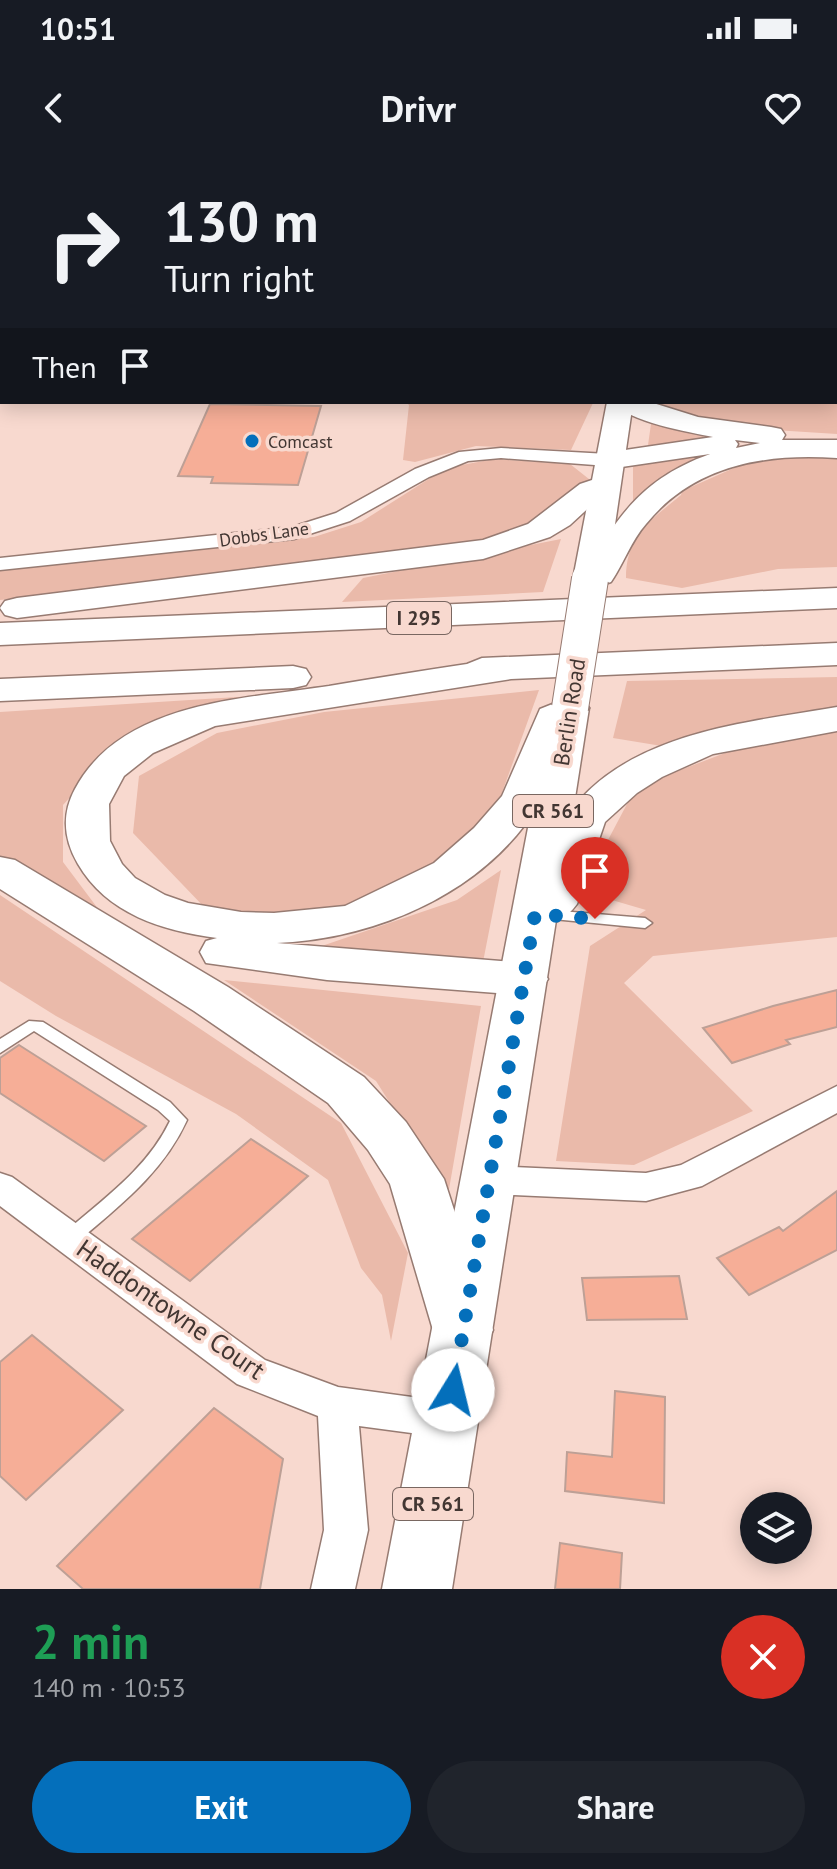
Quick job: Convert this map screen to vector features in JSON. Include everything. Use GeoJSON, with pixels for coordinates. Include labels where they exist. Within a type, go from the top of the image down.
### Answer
{"type":"FeatureCollection","features":[{"type":"Feature","properties":{"kind":"main road","name":"Berlin Road"},"geometry":{"type":"LineString","coordinates":[[417,1589],[449,1420],[620,404]]}},
{"type":"Feature","properties":{"kind":"main road"},"geometry":{"type":"LineString","coordinates":[[631,404],[658,417],[692,426],[837,439]]}},
{"type":"Feature","properties":{"kind":"main road"},"geometry":{"type":"LineString","coordinates":[[0,610],[472,552],[537,532],[558,519],[606,473],[790,436]]}},
{"type":"Feature","properties":{"kind":"main road"},"geometry":{"type":"LineString","coordinates":[[590,579],[599,575],[635,516],[662,491],[694,471],[721,459],[780,448],[837,449]]}},
{"type":"Feature","properties":{"kind":"main road"},"geometry":{"type":"LineString","coordinates":[[690,606],[837,580]]}},
{"type":"Feature","properties":{"kind":"main road","name":"I 295"},"geometry":{"type":"LineString","coordinates":[[0,634],[837,598]]}},
{"type":"Feature","properties":{"kind":"main road"},"geometry":{"type":"LineString","coordinates":[[0,690],[837,654]]}},
{"type":"Feature","properties":{"kind":"main road"},"geometry":{"type":"LineString","coordinates":[[510,668],[209,716],[175,727],[136,746],[113,762],[97,781],[87,806],[86,835],[102,871],[127,893],[165,910],[215,924],[269,929],[359,918],[458,866],[517,807],[554,717],[570,708]]}},
{"type":"Feature","properties":{"kind":"main road"},"geometry":{"type":"LineString","coordinates":[[535,914],[554,904],[581,826],[606,796],[639,772],[670,755],[705,742],[837,719]]}},
{"type":"Feature","properties":{"kind":"main road"},"geometry":{"type":"LineString","coordinates":[[0,870],[211,999],[346,1090],[387,1136],[416,1179],[463,1330]]}},
{"type":"Feature","properties":{"kind":"main road"},"geometry":{"type":"LineString","coordinates":[[106,934],[327,964],[524,979]]}},
{"type":"Feature","properties":{"kind":"street","name":"Dobbs Lane"},"geometry":{"type":"LineString","coordinates":[[0,564],[294,533],[343,517],[422,473],[465,456],[501,453],[606,473]]}},
{"type":"Feature","properties":{"kind":"street"},"geometry":{"type":"LineString","coordinates":[[489,1180],[646,1187],[690,1176],[837,1098]]}},
{"type":"Feature","properties":{"kind":"street","name":"Haddontowne Court"},"geometry":{"type":"LineString","coordinates":[[0,1187],[251,1372],[337,1405],[449,1420]]}},
{"type":"Feature","properties":{"kind":"street"},"geometry":{"type":"LineString","coordinates":[[333,1589],[346,1530],[337,1405]]}},
{"type":"Feature","properties":{"kind":"lane"},"geometry":{"type":"LineString","coordinates":[[535,914],[645,923]]}},
{"type":"Feature","properties":{"kind":"lane"},"geometry":{"type":"LineString","coordinates":[[0,1047],[29,1026],[37,1026],[164,1106],[179,1120],[171,1142],[143,1172],[70,1238]]}},
{"type":"Feature","properties":{"kind":"shaded area"},"geometry":{"type":"Polygon","coordinates":[[[593,404],[571,450],[476,446],[415,462],[403,460],[409,405],[593,404]]]}},
{"type":"Feature","properties":{"kind":"shaded area"},"geometry":{"type":"Polygon","coordinates":[[[653,404],[837,404],[837,434],[713,426],[653,404]]]}},
{"type":"Feature","properties":{"kind":"shaded area"},"geometry":{"type":"Polygon","coordinates":[[[651,424],[726,439],[647,452],[651,424]]]}},
{"type":"Feature","properties":{"kind":"shaded area"},"geometry":{"type":"Polygon","coordinates":[[[752,450],[633,503],[633,465],[752,450]]]}},
{"type":"Feature","properties":{"kind":"shaded area"},"geometry":{"type":"Polygon","coordinates":[[[805,455],[837,458],[837,567],[778,569],[682,588],[626,578],[635,539],[682,491],[752,460],[805,455]]]}},
{"type":"Feature","properties":{"kind":"shaded area"},"geometry":{"type":"Polygon","coordinates":[[[494,459],[570,464],[594,483],[501,541],[276,573],[0,600],[0,570],[272,539],[314,537],[361,522],[446,468],[494,459]]]}},
{"type":"Feature","properties":{"kind":"shaded area"},"geometry":{"type":"Polygon","coordinates":[[[561,539],[543,592],[342,602],[363,578],[561,539]]]}},
{"type":"Feature","properties":{"kind":"shaded area"},"geometry":{"type":"Polygon","coordinates":[[[837,677],[837,715],[668,747],[613,738],[627,681],[837,677]]]}},
{"type":"Feature","properties":{"kind":"shaded area"},"geometry":{"type":"Polygon","coordinates":[[[539,690],[495,812],[400,891],[290,922],[207,910],[133,833],[139,776],[217,733],[324,712],[539,690]]]}},
{"type":"Feature","properties":{"kind":"shaded area"},"geometry":{"type":"Polygon","coordinates":[[[253,696],[124,738],[63,805],[63,862],[102,914],[0,856],[0,712],[253,696]]]}},
{"type":"Feature","properties":{"kind":"shaded area"},"geometry":{"type":"Polygon","coordinates":[[[837,728],[837,937],[653,956],[624,983],[753,1111],[634,1165],[556,1161],[590,946],[646,910],[581,891],[636,787],[759,740],[837,728]]]}},
{"type":"Feature","properties":{"kind":"shaded area"},"geometry":{"type":"Polygon","coordinates":[[[501,870],[483,962],[307,951],[457,900],[501,870]]]}},
{"type":"Feature","properties":{"kind":"shaded area"},"geometry":{"type":"Polygon","coordinates":[[[0,895],[341,1123],[408,1253],[391,1341],[382,1295],[361,1268],[328,1180],[236,1114],[56,1016],[0,981],[0,895]]]}},
{"type":"Feature","properties":{"kind":"shaded area"},"geometry":{"type":"Polygon","coordinates":[[[224,980],[481,1006],[448,1195],[376,1081],[224,980]]]}},
{"type":"Feature","properties":{"kind":"building","name":"Comcast"},"geometry":{"type":"Polygon","coordinates":[[[210,404],[321,406],[298,485],[211,483],[213,477],[178,476],[210,404]]]}},
{"type":"Feature","properties":{"kind":"building"},"geometry":{"type":"Polygon","coordinates":[[[837,990],[837,1027],[786,1040],[790,1044],[732,1063],[703,1028],[773,1006],[837,990]]]}},
{"type":"Feature","properties":{"kind":"building"},"geometry":{"type":"Polygon","coordinates":[[[19,1045],[146,1126],[104,1161],[0,1093],[0,1058],[19,1045]]]}},
{"type":"Feature","properties":{"kind":"building"},"geometry":{"type":"Polygon","coordinates":[[[251,1139],[308,1176],[190,1281],[132,1239],[251,1139]]]}},
{"type":"Feature","properties":{"kind":"building"},"geometry":{"type":"Polygon","coordinates":[[[837,1191],[837,1250],[749,1295],[717,1258],[779,1227],[783,1231],[837,1191]]]}},
{"type":"Feature","properties":{"kind":"building"},"geometry":{"type":"Polygon","coordinates":[[[679,1276],[687,1319],[587,1320],[582,1278],[679,1276]]]}},
{"type":"Feature","properties":{"kind":"building"},"geometry":{"type":"Polygon","coordinates":[[[32,1335],[123,1410],[26,1500],[0,1476],[0,1362],[32,1335]]]}},
{"type":"Feature","properties":{"kind":"building"},"geometry":{"type":"Polygon","coordinates":[[[615,1391],[665,1397],[664,1503],[565,1491],[567,1452],[612,1457],[615,1391]]]}},
{"type":"Feature","properties":{"kind":"building"},"geometry":{"type":"Polygon","coordinates":[[[214,1408],[283,1459],[260,1589],[83,1589],[57,1566],[214,1408]]]}},
{"type":"Feature","properties":{"kind":"building"},"geometry":{"type":"Polygon","coordinates":[[[560,1543],[622,1553],[620,1589],[555,1589],[560,1543]]]}},
{"type":"Feature","properties":{"kind":"place","name":"Comcast"},"geometry":{"type":"Point","coordinates":[252,441]}},
{"type":"Feature","properties":{"kind":"route"},"geometry":{"type":"LineString","coordinates":[[453,1390],[535,914],[595,919]]}}]}
